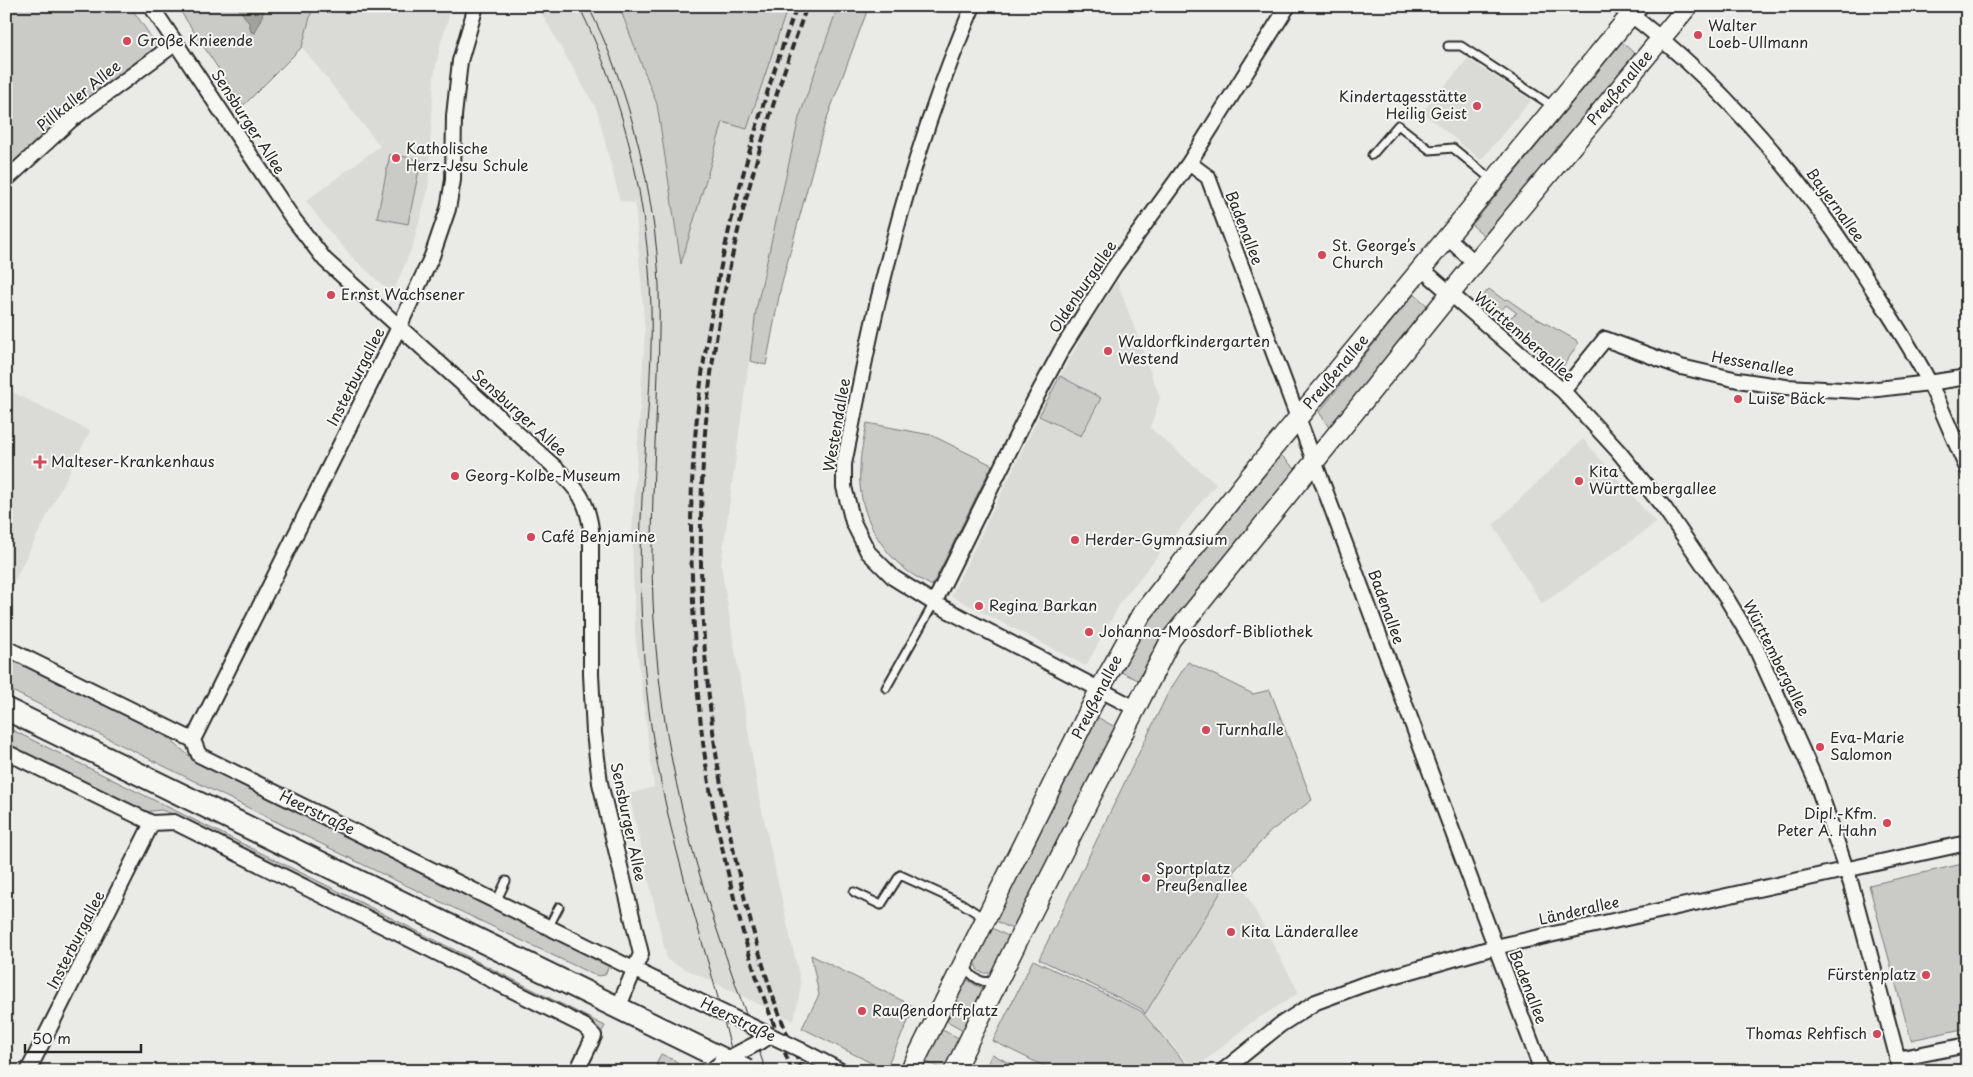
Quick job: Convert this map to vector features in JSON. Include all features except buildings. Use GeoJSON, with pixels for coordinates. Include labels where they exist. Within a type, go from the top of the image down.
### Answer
{"type":"FeatureCollection","features":[{"type":"Feature","properties":{"kind":"main road"},"geometry":{"type":"LineString","coordinates":[[6,710],[704,1050],[716,1067],[747,1071]]}},
{"type":"Feature","properties":{"kind":"street","name":"Sensburger Allee"},"geometry":{"type":"LineString","coordinates":[[151,6],[290,216],[325,260],[558,470],[583,497],[589,512],[591,529],[591,674],[594,733],[600,783],[641,954],[635,971]]}},
{"type":"Feature","properties":{"kind":"street","name":"Insterburgallee"},"geometry":{"type":"LineString","coordinates":[[192,740],[399,327],[432,256],[448,209],[453,180],[454,116],[460,61],[476,6]]}},
{"type":"Feature","properties":{"kind":"street","name":"Westendallee"},"geometry":{"type":"LineString","coordinates":[[973,6],[922,145],[892,245],[880,291],[844,464],[844,488],[853,522],[868,552],[894,578],[934,603],[1135,708]]}},
{"type":"Feature","properties":{"kind":"street","name":"Oldenburgallee"},"geometry":{"type":"LineString","coordinates":[[934,603],[1062,349],[1114,267],[1189,163],[1288,6]]}},
{"type":"Feature","properties":{"kind":"street","name":"Preußenallee"},"geometry":{"type":"LineString","coordinates":[[954,1071],[1170,639],[1449,294],[1688,6]]}},
{"type":"Feature","properties":{"kind":"street","name":"Preußenallee"},"geometry":{"type":"LineString","coordinates":[[910,1071],[1100,689],[1141,615],[1201,537],[1554,107],[1629,9]]}},
{"type":"Feature","properties":{"kind":"street","name":"Bayernallee"},"geometry":{"type":"LineString","coordinates":[[1629,9],[1660,40],[1707,80],[1748,122],[1792,173],[1835,231],[1887,310],[1929,383],[1967,468]]}},
{"type":"Feature","properties":{"kind":"street","name":"Pillkaller Allee"},"geometry":{"type":"LineString","coordinates":[[6,180],[71,120],[176,43]]}},
{"type":"Feature","properties":{"kind":"street","name":"Badenallee"},"geometry":{"type":"LineString","coordinates":[[1189,163],[1208,177],[1542,1071]]}},
{"type":"Feature","properties":{"kind":"street"},"geometry":{"type":"LineString","coordinates":[[1447,237],[1475,263]]}},
{"type":"Feature","properties":{"kind":"street"},"geometry":{"type":"LineString","coordinates":[[1422,269],[1449,294]]}},
{"type":"Feature","properties":{"kind":"street","name":"Württembergallee"},"geometry":{"type":"LineString","coordinates":[[1449,294],[1563,391],[1618,451],[1665,509],[1727,599],[1755,646],[1789,717],[1816,781],[1846,868],[1899,1065]]}},
{"type":"Feature","properties":{"kind":"street","name":"Hessenallee"},"geometry":{"type":"LineString","coordinates":[[1563,391],[1605,339],[1681,367],[1738,380],[1786,388],[1861,391],[1967,377]]}},
{"type":"Feature","properties":{"kind":"street","name":"Heerstraße"},"geometry":{"type":"LineString","coordinates":[[6,648],[192,740],[199,755],[841,1071]]}},
{"type":"Feature","properties":{"kind":"street"},"geometry":{"type":"LineString","coordinates":[[6,752],[152,823],[174,822],[584,1026],[594,1036],[577,1071]]}},
{"type":"Feature","properties":{"kind":"street","name":"Insterburgallee"},"geometry":{"type":"LineString","coordinates":[[28,1071],[152,823]]}},
{"type":"Feature","properties":{"kind":"street","name":"Länderallee"},"geometry":{"type":"LineString","coordinates":[[1223,1071],[1280,1025],[1316,1002],[1362,985],[1495,947],[1846,868],[1967,843]]}},
{"type":"Feature","properties":{"kind":"street"},"geometry":{"type":"LineString","coordinates":[[618,1008],[635,971]]}},
{"type":"Feature","properties":{"kind":"street"},"geometry":{"type":"LineString","coordinates":[[716,1067],[770,1036]]}},
{"type":"Feature","properties":{"kind":"street"},"geometry":{"type":"LineString","coordinates":[[1899,1065],[1967,1045]]}},
{"type":"Feature","properties":{"kind":"lane"},"geometry":{"type":"LineString","coordinates":[[1448,46],[1461,46],[1554,107]]}},
{"type":"Feature","properties":{"kind":"lane"},"geometry":{"type":"LineString","coordinates":[[1372,156],[1398,125],[1430,150],[1453,148],[1494,181]]}},
{"type":"Feature","properties":{"kind":"lane"},"geometry":{"type":"LineString","coordinates":[[886,688],[934,603]]}},
{"type":"Feature","properties":{"kind":"lane"},"geometry":{"type":"LineString","coordinates":[[854,892],[882,905],[900,875],[961,904],[986,920]]}},
{"type":"Feature","properties":{"kind":"lane"},"geometry":{"type":"LineString","coordinates":[[496,902],[506,882]]}},
{"type":"Feature","properties":{"kind":"lane"},"geometry":{"type":"LineString","coordinates":[[548,928],[559,907]]}},
{"type":"Feature","properties":{"kind":"lane"},"geometry":{"type":"LineString","coordinates":[[964,963],[969,974],[986,983],[998,980]]}},
{"type":"Feature","properties":{"kind":"shaded area"},"geometry":{"type":"Polygon","coordinates":[[[6,6],[130,6],[158,47],[73,113],[6,173],[6,6]]]}},
{"type":"Feature","properties":{"kind":"shaded area"},"geometry":{"type":"Polygon","coordinates":[[[177,6],[313,6],[302,47],[243,106],[177,6]]]}},
{"type":"Feature","properties":{"kind":"shaded area"},"geometry":{"type":"Polygon","coordinates":[[[237,6],[266,6],[255,33],[251,32],[249,23],[237,6]]]}},
{"type":"Feature","properties":{"kind":"shaded area","name":"Katholische Herz-Jesu Schule"},"geometry":{"type":"Polygon","coordinates":[[[313,6],[452,6],[441,42],[434,75],[428,190],[413,245],[395,288],[387,289],[352,257],[306,201],[380,146],[302,47],[313,6]]]}},
{"type":"Feature","properties":{"kind":"shaded area"},"geometry":{"type":"Polygon","coordinates":[[[537,6],[619,6],[657,104],[681,263],[723,121],[747,129],[788,6],[838,6],[799,118],[756,310],[721,565],[759,797],[801,985],[794,1021],[667,960],[629,794],[654,787],[635,633],[632,533],[645,332],[635,203],[620,201],[597,110],[537,6]]]}},
{"type":"Feature","properties":{"kind":"shaded area"},"geometry":{"type":"Polygon","coordinates":[[[619,6],[788,6],[747,129],[723,122],[681,264],[657,104],[619,6]]]}},
{"type":"Feature","properties":{"kind":"shaded area"},"geometry":{"type":"Polygon","coordinates":[[[838,6],[869,6],[824,126],[781,286],[766,365],[750,361],[756,310],[799,118],[838,6]]]}},
{"type":"Feature","properties":{"kind":"shaded area"},"geometry":{"type":"Polygon","coordinates":[[[1622,42],[1637,56],[1487,238],[1472,225],[1622,42]]]}},
{"type":"Feature","properties":{"kind":"shaded area","name":"Kindertagesstätte Heilig Geist"},"geometry":{"type":"Polygon","coordinates":[[[1468,59],[1531,100],[1481,160],[1422,112],[1468,59]]]}},
{"type":"Feature","properties":{"kind":"shaded area"},"geometry":{"type":"Polygon","coordinates":[[[390,154],[421,160],[408,224],[377,218],[390,154]]]}},
{"type":"Feature","properties":{"kind":"shaded area","name":"Herder-Gymnasium"},"geometry":{"type":"Polygon","coordinates":[[[1117,281],[1160,398],[1150,428],[1216,484],[1122,600],[1086,666],[951,596],[1039,416],[1082,436],[1101,398],[1060,376],[1088,326],[1117,281]]]}},
{"type":"Feature","properties":{"kind":"shaded area"},"geometry":{"type":"Polygon","coordinates":[[[1489,289],[1504,300],[1507,299],[1527,313],[1576,340],[1578,344],[1562,368],[1557,369],[1505,322],[1517,313],[1506,305],[1496,316],[1478,301],[1489,289]]]}},
{"type":"Feature","properties":{"kind":"shaded area"},"geometry":{"type":"Polygon","coordinates":[[[1414,294],[1430,308],[1330,429],[1319,412],[1414,294]]]}},
{"type":"Feature","properties":{"kind":"shaded area"},"geometry":{"type":"Polygon","coordinates":[[[1060,376],[1101,398],[1081,436],[1039,416],[1060,376]]]}},
{"type":"Feature","properties":{"kind":"shaded area","name":"Malteser-Krankenhaus"},"geometry":{"type":"Polygon","coordinates":[[[6,389],[90,431],[6,597],[6,389]]]}},
{"type":"Feature","properties":{"kind":"shaded area"},"geometry":{"type":"Polygon","coordinates":[[[867,423],[931,435],[992,465],[932,586],[909,572],[895,560],[877,538],[865,511],[860,483],[862,446],[867,423]]]}},
{"type":"Feature","properties":{"kind":"shaded area","name":"Kita Württembergallee"},"geometry":{"type":"Polygon","coordinates":[[[1583,439],[1656,523],[1542,604],[1493,525],[1583,439]]]}},
{"type":"Feature","properties":{"kind":"shaded area"},"geometry":{"type":"Polygon","coordinates":[[[1281,455],[1297,471],[1162,634],[1138,680],[1119,671],[1146,623],[1281,455]]]}},
{"type":"Feature","properties":{"kind":"shaded area"},"geometry":{"type":"Polygon","coordinates":[[[6,653],[154,727],[192,758],[607,963],[609,965],[605,975],[592,974],[376,871],[6,688],[6,653]]]}},
{"type":"Feature","properties":{"kind":"shaded area"},"geometry":{"type":"Polygon","coordinates":[[[1188,662],[1253,694],[1270,690],[1312,800],[1271,831],[1234,871],[1145,1014],[1142,1009],[1039,959],[1168,693],[1188,662]]]}},
{"type":"Feature","properties":{"kind":"shaded area"},"geometry":{"type":"Polygon","coordinates":[[[1095,716],[1117,728],[1014,930],[994,920],[1095,716]]]}},
{"type":"Feature","properties":{"kind":"shaded area"},"geometry":{"type":"Polygon","coordinates":[[[6,727],[338,891],[605,1026],[600,1035],[587,1023],[170,813],[161,810],[144,812],[6,745],[6,727]]]}},
{"type":"Feature","properties":{"kind":"shaded area","name":"Fürstenplatz"},"geometry":{"type":"Polygon","coordinates":[[[1967,863],[1967,1028],[1911,1040],[1869,885],[1967,863]]]}},
{"type":"Feature","properties":{"kind":"shaded area","name":"Kita Länderallee"},"geometry":{"type":"Polygon","coordinates":[[[1234,871],[1299,993],[1249,1024],[1194,1070],[1145,1014],[1234,871]]]}},
{"type":"Feature","properties":{"kind":"shaded area"},"geometry":{"type":"Polygon","coordinates":[[[992,928],[1010,937],[994,970],[985,973],[978,971],[976,960],[992,928]]]}},
{"type":"Feature","properties":{"kind":"shaded area","name":"Raußendorffplatz"},"geometry":{"type":"Polygon","coordinates":[[[811,955],[915,1007],[885,1070],[802,1028],[819,995],[811,955]]]}},
{"type":"Feature","properties":{"kind":"shaded area"},"geometry":{"type":"Polygon","coordinates":[[[1033,960],[1141,1011],[1192,1071],[1054,1071],[993,1041],[1033,960]]]}},
{"type":"Feature","properties":{"kind":"shaded area"},"geometry":{"type":"Polygon","coordinates":[[[965,978],[975,985],[986,989],[965,1031],[945,1020],[965,978]]]}},
{"type":"Feature","properties":{"kind":"shaded area","name":"Raußendorffplatz"},"geometry":{"type":"Polygon","coordinates":[[[940,1029],[961,1039],[945,1071],[925,1061],[940,1029]]]}},
{"type":"Feature","properties":{"kind":"shaded area"},"geometry":{"type":"Polygon","coordinates":[[[661,1054],[676,1061],[682,1071],[668,1071],[656,1065],[661,1054]]]}},
{"type":"Feature","properties":{"kind":"shaded area"},"geometry":{"type":"Polygon","coordinates":[[[992,1054],[1024,1071],[984,1071],[992,1054]]]}},
{"type":"Feature","properties":{"kind":"tram line"},"geometry":{"type":"LineString","coordinates":[[579,6],[609,78],[621,115],[639,191],[649,268],[651,360],[642,493],[640,557],[642,634],[649,711],[662,788],[671,826],[737,1071]]}},
{"type":"Feature","properties":{"kind":"tram line"},"geometry":{"type":"LineString","coordinates":[[588,6],[603,37],[628,106],[646,179],[657,252],[659,328],[652,578],[656,647],[666,729],[682,811],[697,867],[766,1071]]}},
{"type":"Feature","properties":{"kind":"railway"},"geometry":{"type":"LineString","coordinates":[[792,1071],[763,995],[747,945],[711,797],[697,685],[691,530],[693,464],[699,397],[709,330],[722,264],[737,197],[755,132],[797,6]]}},
{"type":"Feature","properties":{"kind":"railway"},"geometry":{"type":"LineString","coordinates":[[802,1071],[772,994],[751,922],[733,848],[719,774],[709,700],[703,625],[701,549],[702,474],[708,399],[723,300],[746,200],[760,150],[790,53],[807,6]]}},
{"type":"Feature","properties":{"kind":"place","name":"Walter Loeb-Ullmann"},"geometry":{"type":"Point","coordinates":[1698,35]}},
{"type":"Feature","properties":{"kind":"place","name":"Große Knieende"},"geometry":{"type":"Point","coordinates":[127,41]}},
{"type":"Feature","properties":{"kind":"place","name":"Kindertagesstätte Heilig Geist"},"geometry":{"type":"Point","coordinates":[1477,106]}},
{"type":"Feature","properties":{"kind":"place","name":"Katholische Herz-Jesu Schule"},"geometry":{"type":"Point","coordinates":[396,158]}},
{"type":"Feature","properties":{"kind":"place","name":"St. George’s Church"},"geometry":{"type":"Point","coordinates":[1322,255]}},
{"type":"Feature","properties":{"kind":"place","name":"Ernst Wachsener"},"geometry":{"type":"Point","coordinates":[331,295]}},
{"type":"Feature","properties":{"kind":"place","name":"Waldorfkindergarten Westend"},"geometry":{"type":"Point","coordinates":[1108,351]}},
{"type":"Feature","properties":{"kind":"place","name":"Luise Bäck"},"geometry":{"type":"Point","coordinates":[1738,399]}},
{"type":"Feature","properties":{"kind":"place","name":"Malteser-Krankenhaus"},"geometry":{"type":"Point","coordinates":[40,462]}},
{"type":"Feature","properties":{"kind":"place","name":"Georg-Kolbe-Museum"},"geometry":{"type":"Point","coordinates":[455,476]}},
{"type":"Feature","properties":{"kind":"place","name":"Kita Württembergallee"},"geometry":{"type":"Point","coordinates":[1579,481]}},
{"type":"Feature","properties":{"kind":"place","name":"Café Benjamine"},"geometry":{"type":"Point","coordinates":[531,537]}},
{"type":"Feature","properties":{"kind":"place","name":"Herder-Gymnasium"},"geometry":{"type":"Point","coordinates":[1075,540]}},
{"type":"Feature","properties":{"kind":"place","name":"Regina Barkan"},"geometry":{"type":"Point","coordinates":[979,606]}},
{"type":"Feature","properties":{"kind":"place","name":"Johanna-Moosdorf-Bibliothek"},"geometry":{"type":"Point","coordinates":[1089,632]}},
{"type":"Feature","properties":{"kind":"place","name":"Turnhalle"},"geometry":{"type":"Point","coordinates":[1206,730]}},
{"type":"Feature","properties":{"kind":"place","name":"Eva-Marie Salomon"},"geometry":{"type":"Point","coordinates":[1820,747]}},
{"type":"Feature","properties":{"kind":"place","name":"Dipl.-Kfm. Peter A. Hahn"},"geometry":{"type":"Point","coordinates":[1887,823]}},
{"type":"Feature","properties":{"kind":"place","name":"Sportplatz Preußenallee"},"geometry":{"type":"Point","coordinates":[1146,878]}},
{"type":"Feature","properties":{"kind":"place","name":"Kita Länderallee"},"geometry":{"type":"Point","coordinates":[1231,932]}},
{"type":"Feature","properties":{"kind":"place","name":"Fürstenplatz"},"geometry":{"type":"Point","coordinates":[1926,975]}},
{"type":"Feature","properties":{"kind":"place","name":"Raußendorffplatz"},"geometry":{"type":"Point","coordinates":[862,1011]}},
{"type":"Feature","properties":{"kind":"place","name":"Thomas Rehfisch"},"geometry":{"type":"Point","coordinates":[1877,1034]}}]}
